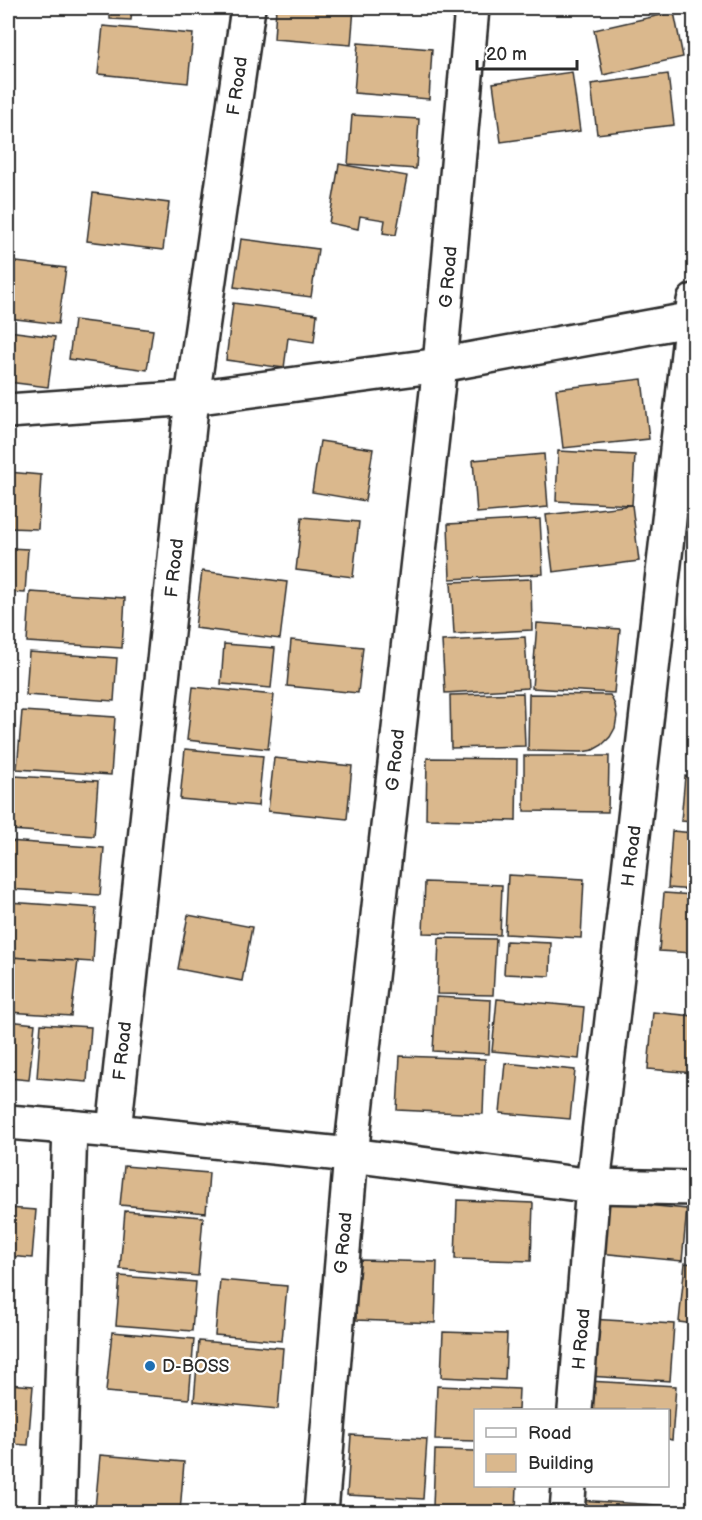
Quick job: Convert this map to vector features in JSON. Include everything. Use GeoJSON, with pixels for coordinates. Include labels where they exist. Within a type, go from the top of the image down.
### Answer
{"type":"FeatureCollection","features":[{"type":"Feature","properties":{"kind":"street","name":"F Road"},"geometry":{"type":"LineString","coordinates":[[114,1131],[192,398],[248,8]]}},
{"type":"Feature","properties":{"kind":"street","name":"G Road"},"geometry":{"type":"LineString","coordinates":[[321,1512],[351,1155],[440,364],[472,8]]}},
{"type":"Feature","properties":{"kind":"street"},"geometry":{"type":"LineString","coordinates":[[8,411],[192,398],[440,364],[694,313]]}},
{"type":"Feature","properties":{"kind":"street","name":"H Road"},"geometry":{"type":"LineString","coordinates":[[575,1409],[593,1186],[694,313]]}},
{"type":"Feature","properties":{"kind":"street"},"geometry":{"type":"LineString","coordinates":[[8,1122],[351,1155],[593,1186],[694,1188]]}},
{"type":"Feature","properties":{"kind":"street"},"geometry":{"type":"LineString","coordinates":[[58,1512],[70,1127]]}},
{"type":"Feature","properties":{"kind":"street"},"geometry":{"type":"LineString","coordinates":[[567,1512],[569,1487]]}},
{"type":"Feature","properties":{"kind":"building"},"geometry":{"type":"Polygon","coordinates":[[[110,8],[132,8],[131,20],[110,19],[110,8]]]}},
{"type":"Feature","properties":{"kind":"building"},"geometry":{"type":"Polygon","coordinates":[[[139,8],[175,8],[175,10],[139,8]]]}},
{"type":"Feature","properties":{"kind":"building"},"geometry":{"type":"Polygon","coordinates":[[[276,8],[354,8],[351,45],[274,39],[276,8]]]}},
{"type":"Feature","properties":{"kind":"building"},"geometry":{"type":"Polygon","coordinates":[[[674,12],[683,57],[603,75],[594,30],[674,12]]]}},
{"type":"Feature","properties":{"kind":"building"},"geometry":{"type":"Polygon","coordinates":[[[103,26],[193,34],[188,83],[98,74],[103,26]]]}},
{"type":"Feature","properties":{"kind":"building"},"geometry":{"type":"Polygon","coordinates":[[[358,43],[432,49],[429,99],[354,93],[358,43]]]}},
{"type":"Feature","properties":{"kind":"building"},"geometry":{"type":"Polygon","coordinates":[[[572,72],[580,131],[501,142],[493,83],[572,72]]]}},
{"type":"Feature","properties":{"kind":"building"},"geometry":{"type":"Polygon","coordinates":[[[668,74],[674,125],[597,134],[591,84],[668,74]]]}},
{"type":"Feature","properties":{"kind":"building"},"geometry":{"type":"Polygon","coordinates":[[[352,115],[419,119],[416,169],[348,164],[352,115]]]}},
{"type":"Feature","properties":{"kind":"building"},"geometry":{"type":"Polygon","coordinates":[[[339,164],[407,176],[396,235],[383,233],[385,220],[360,216],[358,229],[329,223],[339,164]]]}},
{"type":"Feature","properties":{"kind":"building"},"geometry":{"type":"Polygon","coordinates":[[[93,193],[169,203],[163,250],[87,241],[93,193]]]}},
{"type":"Feature","properties":{"kind":"building"},"geometry":{"type":"Polygon","coordinates":[[[241,239],[318,249],[311,297],[234,287],[241,239]]]}},
{"type":"Feature","properties":{"kind":"building"},"geometry":{"type":"Polygon","coordinates":[[[8,261],[66,268],[58,324],[8,318],[8,261]]]}},
{"type":"Feature","properties":{"kind":"building"},"geometry":{"type":"Polygon","coordinates":[[[233,303],[317,314],[314,342],[288,338],[284,368],[226,360],[233,303]]]}},
{"type":"Feature","properties":{"kind":"building"},"geometry":{"type":"Polygon","coordinates":[[[74,320],[153,330],[147,370],[69,359],[74,320]]]}},
{"type":"Feature","properties":{"kind":"building"},"geometry":{"type":"Polygon","coordinates":[[[8,331],[55,337],[48,387],[8,382],[8,331]]]}},
{"type":"Feature","properties":{"kind":"building"},"geometry":{"type":"Polygon","coordinates":[[[642,379],[649,439],[563,448],[556,389],[642,379]]]}},
{"type":"Feature","properties":{"kind":"building"},"geometry":{"type":"Polygon","coordinates":[[[320,441],[373,449],[365,501],[312,492],[320,441]]]}},
{"type":"Feature","properties":{"kind":"building"},"geometry":{"type":"Polygon","coordinates":[[[558,451],[635,455],[632,505],[556,501],[558,451]]]}},
{"type":"Feature","properties":{"kind":"building"},"geometry":{"type":"Polygon","coordinates":[[[544,454],[548,507],[477,513],[473,460],[544,454]]]}},
{"type":"Feature","properties":{"kind":"building"},"geometry":{"type":"Polygon","coordinates":[[[8,472],[41,475],[38,529],[8,528],[8,472]]]}},
{"type":"Feature","properties":{"kind":"building"},"geometry":{"type":"Polygon","coordinates":[[[632,505],[639,561],[553,572],[546,515],[632,505]]]}},
{"type":"Feature","properties":{"kind":"building"},"geometry":{"type":"Polygon","coordinates":[[[302,517],[359,522],[353,577],[296,570],[302,517]]]}},
{"type":"Feature","properties":{"kind":"building"},"geometry":{"type":"Polygon","coordinates":[[[540,519],[543,574],[450,579],[448,524],[540,519]]]}},
{"type":"Feature","properties":{"kind":"building"},"geometry":{"type":"Polygon","coordinates":[[[8,548],[28,549],[25,593],[8,592],[8,548]]]}},
{"type":"Feature","properties":{"kind":"building"},"geometry":{"type":"Polygon","coordinates":[[[202,571],[287,582],[280,639],[195,628],[202,571]]]}},
{"type":"Feature","properties":{"kind":"building"},"geometry":{"type":"Polygon","coordinates":[[[531,579],[532,630],[454,634],[451,582],[531,579]]]}},
{"type":"Feature","properties":{"kind":"building"},"geometry":{"type":"Polygon","coordinates":[[[693,588],[694,645],[688,645],[693,588]]]}},
{"type":"Feature","properties":{"kind":"building"},"geometry":{"type":"Polygon","coordinates":[[[30,592],[125,598],[122,648],[27,642],[30,592]]]}},
{"type":"Feature","properties":{"kind":"building"},"geometry":{"type":"Polygon","coordinates":[[[537,623],[620,629],[614,693],[532,688],[537,623]]]}},
{"type":"Feature","properties":{"kind":"building"},"geometry":{"type":"Polygon","coordinates":[[[525,637],[528,688],[445,693],[442,641],[525,637]]]}},
{"type":"Feature","properties":{"kind":"building"},"geometry":{"type":"Polygon","coordinates":[[[291,640],[363,647],[358,693],[287,686],[291,640]]]}},
{"type":"Feature","properties":{"kind":"building"},"geometry":{"type":"Polygon","coordinates":[[[224,644],[275,648],[271,688],[221,684],[224,644]]]}},
{"type":"Feature","properties":{"kind":"building"},"geometry":{"type":"Polygon","coordinates":[[[29,652],[117,658],[114,701],[26,695],[29,652]]]}},
{"type":"Feature","properties":{"kind":"building"},"geometry":{"type":"Polygon","coordinates":[[[193,687],[274,695],[268,749],[187,740],[193,687]]]}},
{"type":"Feature","properties":{"kind":"building"},"geometry":{"type":"Polygon","coordinates":[[[523,693],[525,746],[451,748],[450,695],[523,693]]]}},
{"type":"Feature","properties":{"kind":"building"},"geometry":{"type":"Polygon","coordinates":[[[529,694],[610,695],[617,716],[615,728],[602,745],[593,750],[582,752],[528,751],[529,694]]]}},
{"type":"Feature","properties":{"kind":"building"},"geometry":{"type":"Polygon","coordinates":[[[22,711],[115,717],[111,775],[17,769],[22,711]]]}},
{"type":"Feature","properties":{"kind":"building"},"geometry":{"type":"Polygon","coordinates":[[[694,716],[694,768],[690,768],[694,716]]]}},
{"type":"Feature","properties":{"kind":"building"},"geometry":{"type":"Polygon","coordinates":[[[185,749],[263,756],[258,806],[180,799],[185,749]]]}},
{"type":"Feature","properties":{"kind":"building"},"geometry":{"type":"Polygon","coordinates":[[[524,756],[609,756],[608,812],[524,811],[524,756]]]}},
{"type":"Feature","properties":{"kind":"building"},"geometry":{"type":"Polygon","coordinates":[[[274,758],[352,766],[347,819],[268,811],[274,758]]]}},
{"type":"Feature","properties":{"kind":"building"},"geometry":{"type":"Polygon","coordinates":[[[427,758],[517,759],[516,821],[426,819],[427,758]]]}},
{"type":"Feature","properties":{"kind":"building"},"geometry":{"type":"Polygon","coordinates":[[[14,776],[98,781],[94,836],[11,830],[14,776]]]}},
{"type":"Feature","properties":{"kind":"building"},"geometry":{"type":"Polygon","coordinates":[[[685,776],[694,777],[694,822],[681,821],[685,776]]]}},
{"type":"Feature","properties":{"kind":"building"},"geometry":{"type":"Polygon","coordinates":[[[672,831],[694,833],[694,890],[668,888],[672,831]]]}},
{"type":"Feature","properties":{"kind":"building"},"geometry":{"type":"Polygon","coordinates":[[[8,841],[104,848],[100,895],[8,889],[8,841]]]}},
{"type":"Feature","properties":{"kind":"building"},"geometry":{"type":"Polygon","coordinates":[[[508,875],[584,879],[581,938],[505,934],[508,875]]]}},
{"type":"Feature","properties":{"kind":"building"},"geometry":{"type":"Polygon","coordinates":[[[425,882],[502,885],[500,935],[423,933],[425,882]]]}},
{"type":"Feature","properties":{"kind":"building"},"geometry":{"type":"Polygon","coordinates":[[[664,893],[694,895],[694,953],[659,951],[664,893]]]}},
{"type":"Feature","properties":{"kind":"building"},"geometry":{"type":"Polygon","coordinates":[[[8,902],[96,908],[93,962],[8,957],[8,902]]]}},
{"type":"Feature","properties":{"kind":"building"},"geometry":{"type":"Polygon","coordinates":[[[188,915],[252,927],[242,981],[178,969],[188,915]]]}},
{"type":"Feature","properties":{"kind":"building"},"geometry":{"type":"Polygon","coordinates":[[[439,938],[496,939],[493,995],[437,994],[439,938]]]}},
{"type":"Feature","properties":{"kind":"building"},"geometry":{"type":"Polygon","coordinates":[[[506,941],[551,943],[550,976],[504,974],[506,941]]]}},
{"type":"Feature","properties":{"kind":"building"},"geometry":{"type":"Polygon","coordinates":[[[8,957],[78,961],[71,1016],[8,1012],[8,957]]]}},
{"type":"Feature","properties":{"kind":"building"},"geometry":{"type":"Polygon","coordinates":[[[436,997],[491,1000],[489,1054],[433,1051],[436,997]]]}},
{"type":"Feature","properties":{"kind":"building"},"geometry":{"type":"Polygon","coordinates":[[[497,999],[584,1007],[579,1059],[492,1051],[497,999]]]}},
{"type":"Feature","properties":{"kind":"building"},"geometry":{"type":"Polygon","coordinates":[[[653,1012],[694,1016],[694,1073],[648,1069],[653,1012]]]}},
{"type":"Feature","properties":{"kind":"building"},"geometry":{"type":"Polygon","coordinates":[[[8,1021],[35,1024],[29,1080],[8,1078],[8,1021]]]}},
{"type":"Feature","properties":{"kind":"building"},"geometry":{"type":"Polygon","coordinates":[[[41,1024],[91,1027],[87,1082],[37,1078],[41,1024]]]}},
{"type":"Feature","properties":{"kind":"building"},"geometry":{"type":"Polygon","coordinates":[[[400,1056],[485,1059],[483,1114],[397,1110],[400,1056]]]}},
{"type":"Feature","properties":{"kind":"building"},"geometry":{"type":"Polygon","coordinates":[[[505,1063],[575,1070],[570,1119],[500,1113],[505,1063]]]}},
{"type":"Feature","properties":{"kind":"building"},"geometry":{"type":"Polygon","coordinates":[[[124,1166],[209,1173],[206,1213],[120,1205],[124,1166]]]}},
{"type":"Feature","properties":{"kind":"building"},"geometry":{"type":"Polygon","coordinates":[[[457,1200],[533,1203],[531,1261],[455,1259],[457,1200]]]}},
{"type":"Feature","properties":{"kind":"building"},"geometry":{"type":"Polygon","coordinates":[[[605,1201],[687,1209],[682,1261],[599,1253],[605,1201]]]}},
{"type":"Feature","properties":{"kind":"building"},"geometry":{"type":"Polygon","coordinates":[[[8,1208],[36,1210],[32,1258],[8,1256],[8,1208]]]}},
{"type":"Feature","properties":{"kind":"building"},"geometry":{"type":"Polygon","coordinates":[[[125,1211],[203,1217],[198,1276],[120,1269],[125,1211]]]}},
{"type":"Feature","properties":{"kind":"building"},"geometry":{"type":"Polygon","coordinates":[[[358,1260],[437,1262],[435,1323],[356,1320],[358,1260]]]}},
{"type":"Feature","properties":{"kind":"building"},"geometry":{"type":"Polygon","coordinates":[[[685,1263],[694,1264],[694,1324],[679,1322],[685,1263]]]}},
{"type":"Feature","properties":{"kind":"building"},"geometry":{"type":"Polygon","coordinates":[[[120,1276],[196,1282],[192,1331],[116,1325],[120,1276]]]}},
{"type":"Feature","properties":{"kind":"building"},"geometry":{"type":"Polygon","coordinates":[[[220,1280],[287,1286],[282,1341],[215,1335],[220,1280]]]}},
{"type":"Feature","properties":{"kind":"building"},"geometry":{"type":"Polygon","coordinates":[[[590,1319],[674,1324],[670,1381],[587,1376],[590,1319]]]}},
{"type":"Feature","properties":{"kind":"building","name":"D-BOSS"},"geometry":{"type":"Polygon","coordinates":[[[112,1332],[194,1339],[189,1399],[106,1392],[112,1332]]]}},
{"type":"Feature","properties":{"kind":"building"},"geometry":{"type":"Polygon","coordinates":[[[443,1332],[507,1334],[505,1380],[441,1377],[443,1332]]]}},
{"type":"Feature","properties":{"kind":"building"},"geometry":{"type":"Polygon","coordinates":[[[199,1341],[283,1348],[278,1409],[194,1401],[199,1341]]]}},
{"type":"Feature","properties":{"kind":"building"},"geometry":{"type":"Polygon","coordinates":[[[588,1381],[676,1386],[672,1440],[669,1439],[669,1409],[586,1409],[588,1381]]]}},
{"type":"Feature","properties":{"kind":"building"},"geometry":{"type":"Polygon","coordinates":[[[8,1384],[33,1386],[28,1445],[8,1444],[8,1384]]]}},
{"type":"Feature","properties":{"kind":"building"},"geometry":{"type":"Polygon","coordinates":[[[437,1386],[519,1389],[518,1409],[474,1409],[474,1441],[435,1440],[437,1386]]]}},
{"type":"Feature","properties":{"kind":"building"},"geometry":{"type":"Polygon","coordinates":[[[351,1435],[427,1439],[423,1499],[347,1495],[351,1435]]]}},
{"type":"Feature","properties":{"kind":"building"},"geometry":{"type":"Polygon","coordinates":[[[435,1450],[474,1451],[474,1487],[517,1487],[516,1510],[433,1507],[435,1450]]]}},
{"type":"Feature","properties":{"kind":"building"},"geometry":{"type":"Polygon","coordinates":[[[100,1455],[184,1462],[180,1512],[95,1509],[100,1455]]]}},
{"type":"Feature","properties":{"kind":"building"},"geometry":{"type":"Polygon","coordinates":[[[577,1500],[673,1506],[673,1512],[577,1512],[577,1500]]]}},
{"type":"Feature","properties":{"kind":"building"},"geometry":{"type":"Polygon","coordinates":[[[8,1506],[28,1508],[28,1512],[8,1512],[8,1506]]]}},
{"type":"Feature","properties":{"kind":"building"},"geometry":{"type":"Polygon","coordinates":[[[332,1509],[422,1512],[332,1512],[332,1509]]]}},
{"type":"Feature","properties":{"kind":"place","name":"D-BOSS"},"geometry":{"type":"Point","coordinates":[150,1366]}}]}
